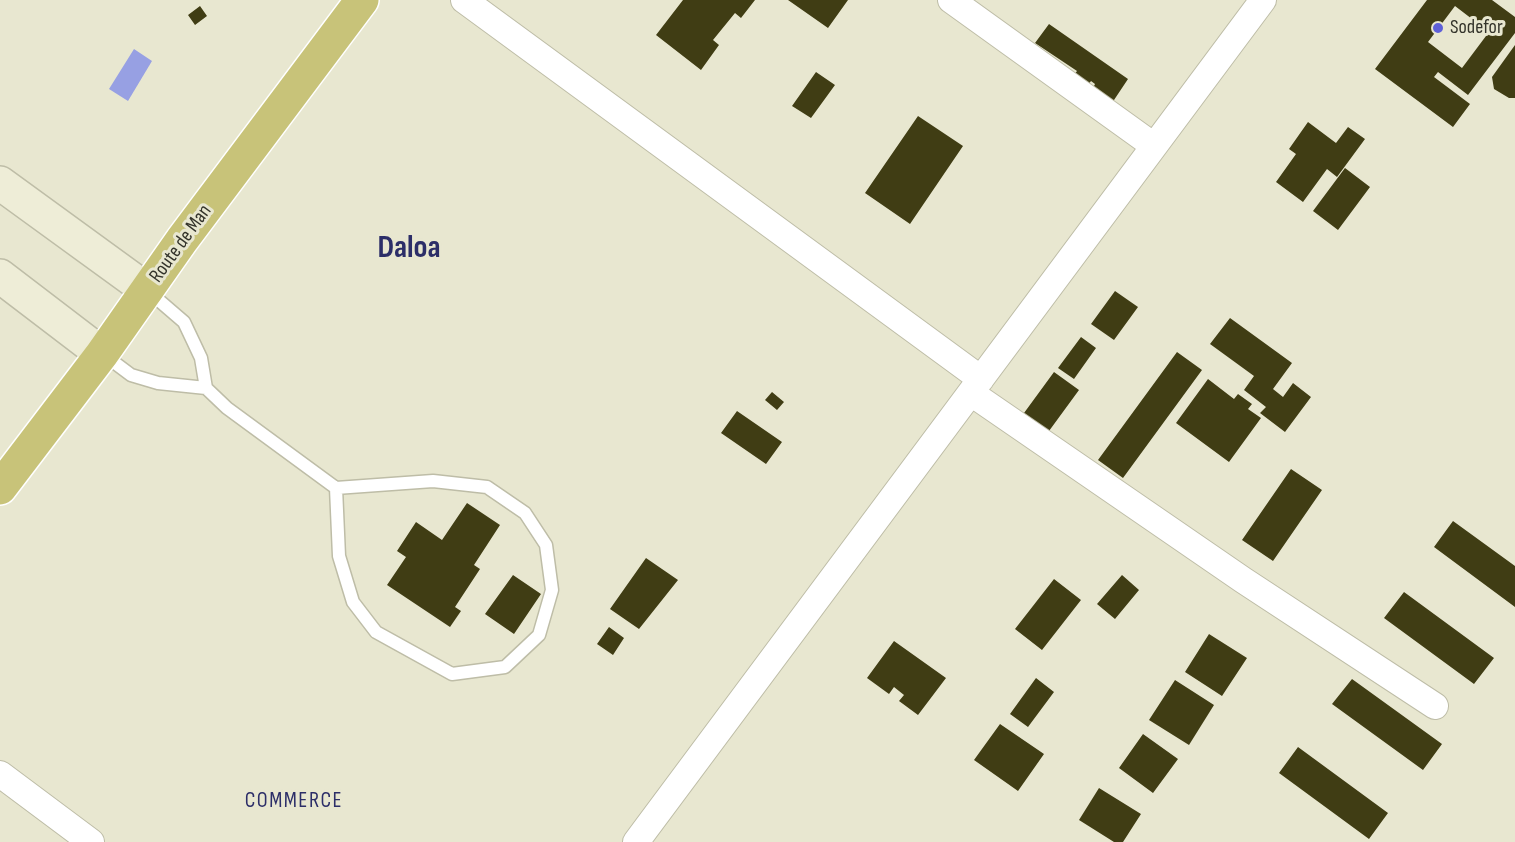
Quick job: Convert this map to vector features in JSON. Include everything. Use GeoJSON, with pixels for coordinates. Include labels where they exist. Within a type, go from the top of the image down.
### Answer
{"type":"FeatureCollection","features":[{"type":"Feature","properties":{"kind":"highway","name":"Route de Man"},"geometry":{"type":"LineString","coordinates":[[0,488],[102,354],[362,0]]}},
{"type":"Feature","properties":{"kind":"street"},"geometry":{"type":"LineString","coordinates":[[464,0],[976,386],[1243,580],[1435,706]]}},
{"type":"Feature","properties":{"kind":"street"},"geometry":{"type":"LineString","coordinates":[[951,0],[1154,146]]}},
{"type":"Feature","properties":{"kind":"street"},"geometry":{"type":"LineString","coordinates":[[636,842],[1263,0]]}},
{"type":"Feature","properties":{"kind":"street"},"geometry":{"type":"LineString","coordinates":[[0,183],[147,290]]}},
{"type":"Feature","properties":{"kind":"street"},"geometry":{"type":"LineString","coordinates":[[0,276],[102,354]]}},
{"type":"Feature","properties":{"kind":"street"},"geometry":{"type":"LineString","coordinates":[[0,774],[91,842]]}},
{"type":"Feature","properties":{"kind":"lane"},"geometry":{"type":"LineString","coordinates":[[147,290],[184,322],[201,358],[206,388],[227,408],[336,488],[433,481],[487,487],[525,513],[546,545],[552,591],[539,635],[505,667],[452,674],[376,632],[353,603],[339,556],[336,488]]}},
{"type":"Feature","properties":{"kind":"lane"},"geometry":{"type":"LineString","coordinates":[[102,354],[131,375],[158,383],[206,388]]}},
{"type":"Feature","properties":{"kind":"water"},"geometry":{"type":"Polygon","coordinates":[[[134,49],[152,61],[128,101],[109,89],[134,49]]]}},
{"type":"Feature","properties":{"kind":"building"},"geometry":{"type":"Polygon","coordinates":[[[683,0],[755,0],[741,18],[735,13],[713,40],[719,45],[701,70],[656,35],[683,0]]]}},
{"type":"Feature","properties":{"kind":"building"},"geometry":{"type":"Polygon","coordinates":[[[788,0],[848,0],[828,28],[788,0]]]}},
{"type":"Feature","properties":{"kind":"building"},"geometry":{"type":"Polygon","coordinates":[[[1427,0],[1492,0],[1515,17],[1515,33],[1468,95],[1438,72],[1434,77],[1470,104],[1453,127],[1375,69],[1427,0]],[[1455,6],[1428,42],[1462,68],[1489,32],[1455,6]]]}},
{"type":"Feature","properties":{"kind":"building"},"geometry":{"type":"Polygon","coordinates":[[[200,6],[207,16],[195,25],[188,15],[200,6]]]}},
{"type":"Feature","properties":{"kind":"building"},"geometry":{"type":"Polygon","coordinates":[[[1049,24],[1128,79],[1112,103],[1092,90],[1095,84],[1091,81],[1088,85],[1074,75],[1077,71],[1035,43],[1049,24]]]}},
{"type":"Feature","properties":{"kind":"building"},"geometry":{"type":"Polygon","coordinates":[[[1515,45],[1515,98],[1509,98],[1494,89],[1492,77],[1515,45]]]}},
{"type":"Feature","properties":{"kind":"building"},"geometry":{"type":"Polygon","coordinates":[[[816,72],[835,85],[811,118],[792,106],[816,72]]]}},
{"type":"Feature","properties":{"kind":"building"},"geometry":{"type":"Polygon","coordinates":[[[918,116],[963,146],[910,224],[865,193],[918,116]]]}},
{"type":"Feature","properties":{"kind":"building"},"geometry":{"type":"Polygon","coordinates":[[[1308,122],[1336,143],[1348,127],[1365,139],[1337,177],[1327,169],[1303,202],[1276,182],[1296,154],[1289,149],[1308,122]]]}},
{"type":"Feature","properties":{"kind":"building"},"geometry":{"type":"Polygon","coordinates":[[[1345,168],[1370,187],[1338,230],[1313,211],[1345,168]]]}},
{"type":"Feature","properties":{"kind":"building"},"geometry":{"type":"Polygon","coordinates":[[[1115,291],[1138,307],[1114,340],[1091,324],[1115,291]]]}},
{"type":"Feature","properties":{"kind":"building"},"geometry":{"type":"Polygon","coordinates":[[[1230,318],[1292,363],[1273,389],[1283,397],[1293,383],[1311,397],[1285,432],[1260,413],[1266,407],[1244,390],[1254,376],[1210,344],[1230,318]]]}},
{"type":"Feature","properties":{"kind":"building"},"geometry":{"type":"Polygon","coordinates":[[[1081,337],[1096,348],[1074,379],[1058,368],[1081,337]]]}},
{"type":"Feature","properties":{"kind":"building"},"geometry":{"type":"Polygon","coordinates":[[[1177,352],[1202,370],[1123,478],[1098,460],[1177,352]]]}},
{"type":"Feature","properties":{"kind":"building"},"geometry":{"type":"Polygon","coordinates":[[[1054,372],[1079,390],[1049,431],[1024,413],[1054,372]]]}},
{"type":"Feature","properties":{"kind":"building"},"geometry":{"type":"Polygon","coordinates":[[[1208,379],[1234,399],[1238,394],[1252,404],[1248,409],[1261,418],[1229,462],[1176,423],[1208,379]]]}},
{"type":"Feature","properties":{"kind":"building"},"geometry":{"type":"Polygon","coordinates":[[[772,392],[784,402],[777,410],[765,400],[772,392]]]}},
{"type":"Feature","properties":{"kind":"building"},"geometry":{"type":"Polygon","coordinates":[[[737,411],[782,442],[766,464],[721,433],[737,411]]]}},
{"type":"Feature","properties":{"kind":"building"},"geometry":{"type":"Polygon","coordinates":[[[1291,469],[1322,490],[1273,561],[1242,540],[1291,469]]]}},
{"type":"Feature","properties":{"kind":"building"},"geometry":{"type":"Polygon","coordinates":[[[467,503],[500,525],[474,565],[480,569],[455,607],[461,611],[450,627],[387,585],[406,557],[397,551],[416,522],[442,540],[467,503]]]}},
{"type":"Feature","properties":{"kind":"building"},"geometry":{"type":"Polygon","coordinates":[[[1453,521],[1515,566],[1515,607],[1434,547],[1453,521]]]}},
{"type":"Feature","properties":{"kind":"building"},"geometry":{"type":"Polygon","coordinates":[[[646,558],[678,580],[639,629],[610,609],[646,558]]]}},
{"type":"Feature","properties":{"kind":"building"},"geometry":{"type":"Polygon","coordinates":[[[513,575],[541,594],[514,634],[485,614],[513,575]]]}},
{"type":"Feature","properties":{"kind":"building"},"geometry":{"type":"Polygon","coordinates":[[[1122,575],[1139,590],[1115,619],[1097,604],[1122,575]]]}},
{"type":"Feature","properties":{"kind":"building"},"geometry":{"type":"Polygon","coordinates":[[[1054,579],[1081,600],[1042,650],[1015,629],[1054,579]]]}},
{"type":"Feature","properties":{"kind":"building"},"geometry":{"type":"Polygon","coordinates":[[[1404,592],[1494,658],[1474,684],[1384,618],[1404,592]]]}},
{"type":"Feature","properties":{"kind":"building"},"geometry":{"type":"Polygon","coordinates":[[[609,627],[624,638],[613,655],[597,644],[609,627]]]}},
{"type":"Feature","properties":{"kind":"building"},"geometry":{"type":"Polygon","coordinates":[[[1209,634],[1247,658],[1222,696],[1185,672],[1209,634]]]}},
{"type":"Feature","properties":{"kind":"building"},"geometry":{"type":"Polygon","coordinates":[[[894,641],[946,678],[918,715],[899,701],[904,695],[894,687],[889,694],[867,678],[894,641]]]}},
{"type":"Feature","properties":{"kind":"building"},"geometry":{"type":"Polygon","coordinates":[[[1036,678],[1054,692],[1028,727],[1010,714],[1036,678]]]}},
{"type":"Feature","properties":{"kind":"building"},"geometry":{"type":"Polygon","coordinates":[[[1352,679],[1442,744],[1423,770],[1332,704],[1352,679]]]}},
{"type":"Feature","properties":{"kind":"building"},"geometry":{"type":"Polygon","coordinates":[[[1175,680],[1214,705],[1189,745],[1149,720],[1175,680]]]}},
{"type":"Feature","properties":{"kind":"building"},"geometry":{"type":"Polygon","coordinates":[[[1000,724],[1044,754],[1018,791],[974,760],[1000,724]]]}},
{"type":"Feature","properties":{"kind":"building"},"geometry":{"type":"Polygon","coordinates":[[[1143,734],[1178,759],[1153,793],[1119,768],[1143,734]]]}},
{"type":"Feature","properties":{"kind":"building"},"geometry":{"type":"Polygon","coordinates":[[[1298,747],[1388,813],[1369,839],[1279,773],[1298,747]]]}},
{"type":"Feature","properties":{"kind":"building"},"geometry":{"type":"Polygon","coordinates":[[[1099,788],[1141,814],[1123,842],[1114,842],[1079,820],[1099,788]]]}},
{"type":"Feature","properties":{"kind":"place","name":"Sodefor"},"geometry":{"type":"Point","coordinates":[1438,28]}},
{"type":"Feature","properties":{"kind":"district","name":"Daloa"},"geometry":{"type":"Point","coordinates":[409,249]}},
{"type":"Feature","properties":{"kind":"district","name":"COMMERCE"},"geometry":{"type":"Point","coordinates":[294,801]}}]}
